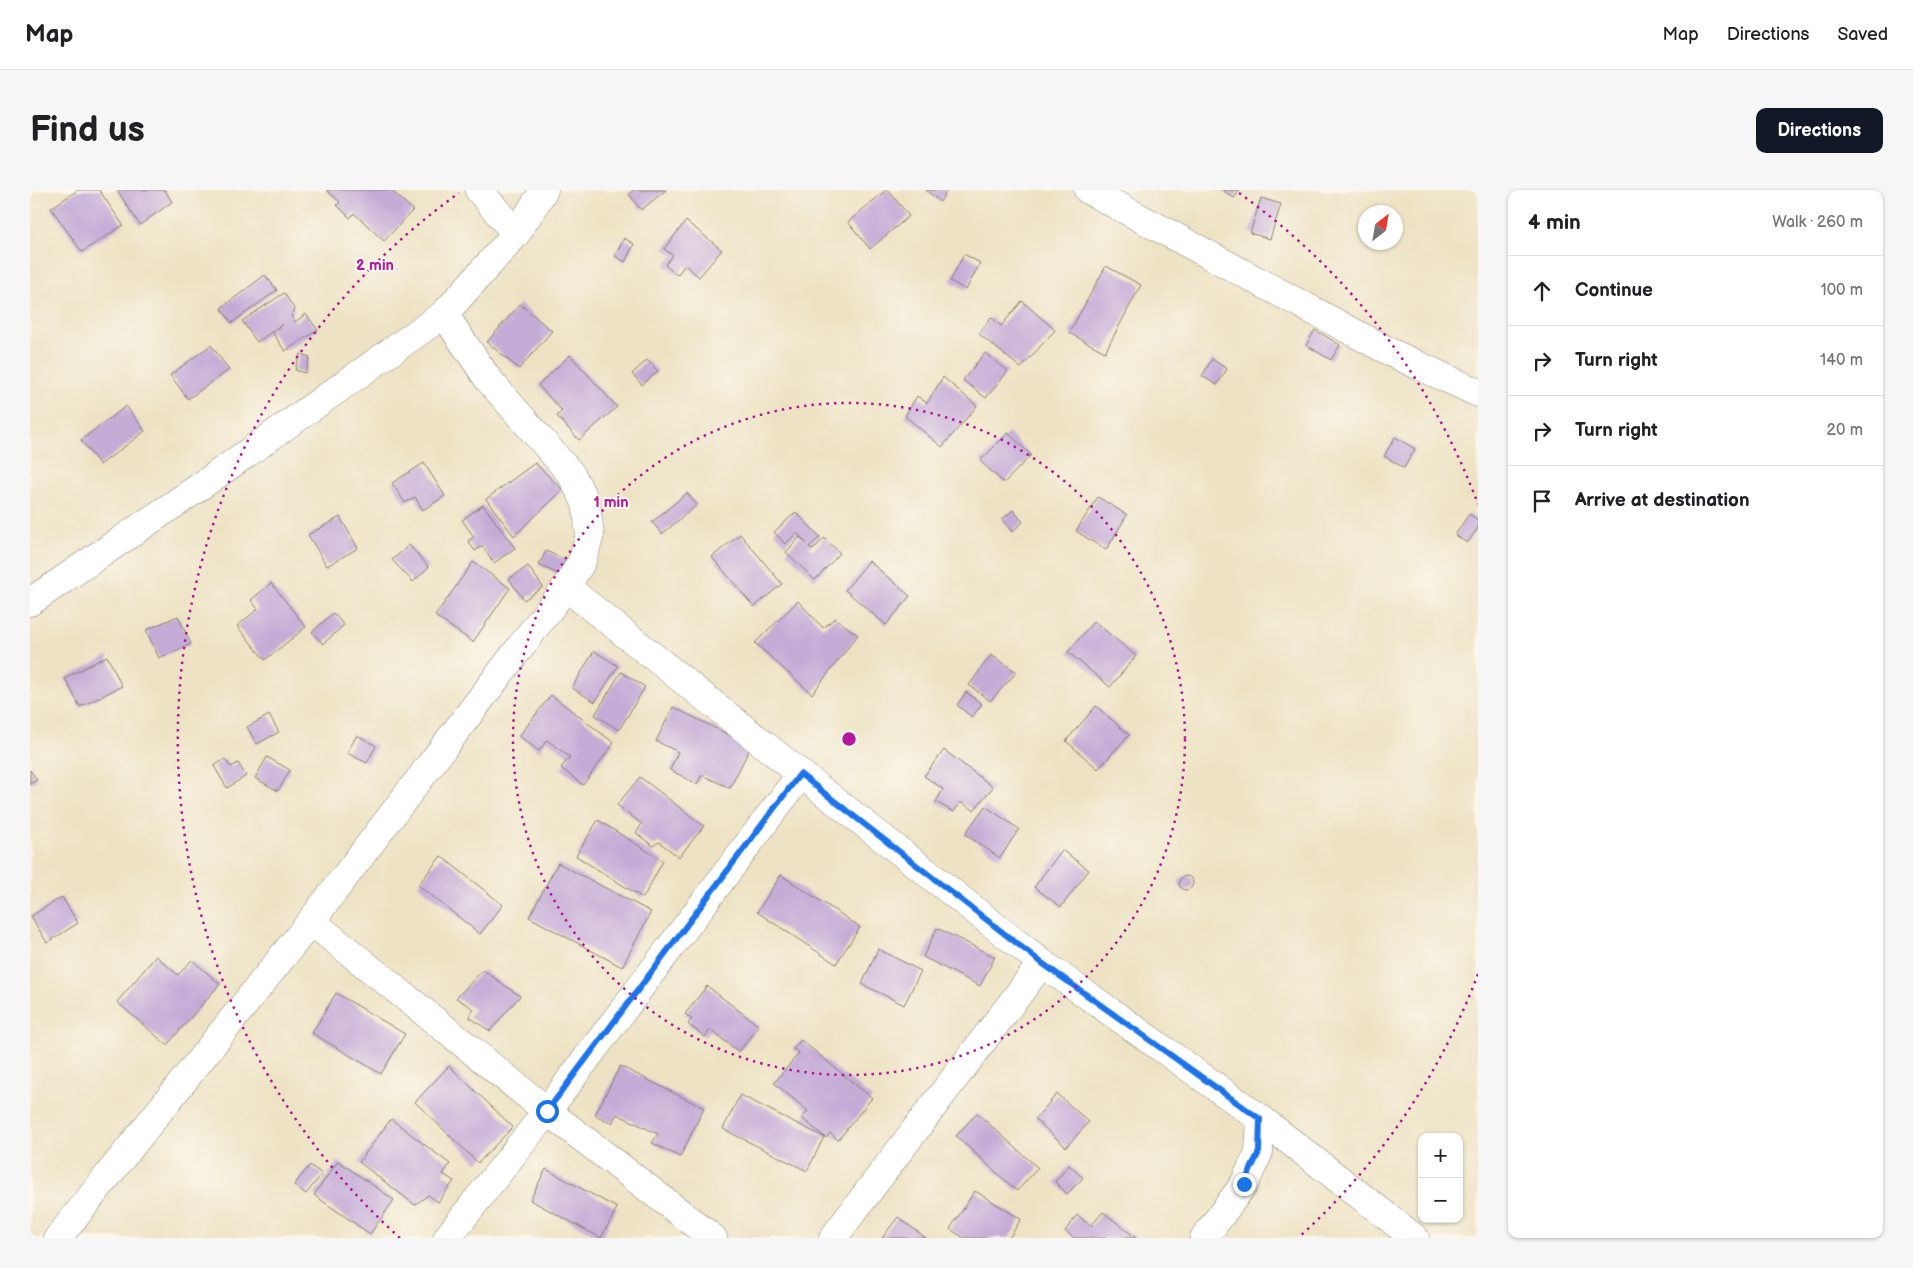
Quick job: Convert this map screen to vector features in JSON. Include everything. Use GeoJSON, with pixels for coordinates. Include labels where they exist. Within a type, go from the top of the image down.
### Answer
{"type":"FeatureCollection","features":[{"type":"Feature","properties":{"kind":"street"},"geometry":{"type":"LineString","coordinates":[[479,190],[516,234]]}},
{"type":"Feature","properties":{"kind":"street"},"geometry":{"type":"LineString","coordinates":[[30,602],[203,485],[444,314],[516,234],[544,190]]}},
{"type":"Feature","properties":{"kind":"street"},"geometry":{"type":"LineString","coordinates":[[1088,190],[1392,353],[1478,393]]}},
{"type":"Feature","properties":{"kind":"street"},"geometry":{"type":"LineString","coordinates":[[58,1238],[311,921],[566,587],[582,561],[590,535],[586,503],[571,474],[488,379],[444,314]]}},
{"type":"Feature","properties":{"kind":"street"},"geometry":{"type":"LineString","coordinates":[[566,587],[800,774],[1042,963],[1260,1119],[1415,1238]]}},
{"type":"Feature","properties":{"kind":"street"},"geometry":{"type":"LineString","coordinates":[[447,1238],[547,1111],[800,774]]}},
{"type":"Feature","properties":{"kind":"street"},"geometry":{"type":"LineString","coordinates":[[311,921],[547,1111],[713,1238]]}},
{"type":"Feature","properties":{"kind":"street"},"geometry":{"type":"LineString","coordinates":[[833,1238],[1042,963]]}},
{"type":"Feature","properties":{"kind":"street"},"geometry":{"type":"LineString","coordinates":[[1204,1238],[1244,1184],[1259,1152],[1260,1119]]}},
{"type":"Feature","properties":{"kind":"building"},"geometry":{"type":"Polygon","coordinates":[[[78,190],[99,190],[123,225],[82,252],[51,208],[78,190]]]}},
{"type":"Feature","properties":{"kind":"building"},"geometry":{"type":"Polygon","coordinates":[[[117,190],[165,190],[172,202],[140,225],[117,190]]]}},
{"type":"Feature","properties":{"kind":"building"},"geometry":{"type":"Polygon","coordinates":[[[326,190],[391,190],[413,210],[384,241],[354,213],[350,218],[337,205],[340,202],[326,190]]]}},
{"type":"Feature","properties":{"kind":"building"},"geometry":{"type":"Polygon","coordinates":[[[634,190],[666,190],[641,210],[629,194],[634,190]]]}},
{"type":"Feature","properties":{"kind":"building"},"geometry":{"type":"Polygon","coordinates":[[[886,190],[909,216],[870,249],[848,222],[886,190]]]}},
{"type":"Feature","properties":{"kind":"building"},"geometry":{"type":"Polygon","coordinates":[[[926,190],[947,190],[940,202],[926,190]]]}},
{"type":"Feature","properties":{"kind":"building"},"geometry":{"type":"Polygon","coordinates":[[[1222,190],[1240,190],[1234,198],[1222,190]]]}},
{"type":"Feature","properties":{"kind":"building"},"geometry":{"type":"Polygon","coordinates":[[[1261,198],[1281,204],[1270,239],[1250,233],[1261,198]]]}},
{"type":"Feature","properties":{"kind":"building"},"geometry":{"type":"Polygon","coordinates":[[[686,221],[722,250],[699,277],[685,265],[677,275],[665,265],[673,255],[664,249],[686,221]]]}},
{"type":"Feature","properties":{"kind":"building"},"geometry":{"type":"Polygon","coordinates":[[[624,238],[634,244],[625,262],[615,256],[624,238]]]}},
{"type":"Feature","properties":{"kind":"building"},"geometry":{"type":"Polygon","coordinates":[[[964,254],[980,263],[966,290],[950,281],[964,254]]]}},
{"type":"Feature","properties":{"kind":"building"},"geometry":{"type":"Polygon","coordinates":[[[1106,266],[1141,285],[1105,352],[1069,333],[1106,266]]]}},
{"type":"Feature","properties":{"kind":"building"},"geometry":{"type":"Polygon","coordinates":[[[265,275],[277,290],[232,323],[221,308],[265,275]]]}},
{"type":"Feature","properties":{"kind":"building"},"geometry":{"type":"Polygon","coordinates":[[[284,293],[295,310],[291,316],[295,322],[306,314],[318,330],[285,351],[272,332],[283,324],[257,342],[242,321],[284,293]]]}},
{"type":"Feature","properties":{"kind":"building"},"geometry":{"type":"Polygon","coordinates":[[[1022,301],[1055,330],[1021,368],[979,334],[991,317],[1001,326],[1022,301]]]}},
{"type":"Feature","properties":{"kind":"building"},"geometry":{"type":"Polygon","coordinates":[[[520,304],[552,331],[519,369],[487,342],[520,304]]]}},
{"type":"Feature","properties":{"kind":"building"},"geometry":{"type":"Polygon","coordinates":[[[1315,330],[1340,345],[1331,360],[1306,345],[1315,330]]]}},
{"type":"Feature","properties":{"kind":"building"},"geometry":{"type":"Polygon","coordinates":[[[211,345],[229,370],[188,399],[170,375],[211,345]]]}},
{"type":"Feature","properties":{"kind":"building"},"geometry":{"type":"Polygon","coordinates":[[[985,353],[1008,371],[986,398],[963,380],[985,353]]]}},
{"type":"Feature","properties":{"kind":"building"},"geometry":{"type":"Polygon","coordinates":[[[300,354],[310,357],[305,373],[295,370],[300,354]]]}},
{"type":"Feature","properties":{"kind":"building"},"geometry":{"type":"Polygon","coordinates":[[[570,355],[617,407],[579,440],[557,416],[562,411],[538,385],[570,355]]]}},
{"type":"Feature","properties":{"kind":"building"},"geometry":{"type":"Polygon","coordinates":[[[1212,359],[1227,369],[1217,385],[1202,376],[1212,359]]]}},
{"type":"Feature","properties":{"kind":"building"},"geometry":{"type":"Polygon","coordinates":[[[647,360],[658,371],[642,385],[632,374],[647,360]]]}},
{"type":"Feature","properties":{"kind":"building"},"geometry":{"type":"Polygon","coordinates":[[[943,377],[977,406],[942,447],[905,416],[917,396],[927,403],[943,377]]]}},
{"type":"Feature","properties":{"kind":"building"},"geometry":{"type":"Polygon","coordinates":[[[126,406],[145,431],[100,465],[81,440],[126,406]]]}},
{"type":"Feature","properties":{"kind":"building"},"geometry":{"type":"Polygon","coordinates":[[[1008,433],[1031,455],[1004,483],[980,461],[1008,433]]]}},
{"type":"Feature","properties":{"kind":"building"},"geometry":{"type":"Polygon","coordinates":[[[1395,437],[1415,449],[1404,468],[1384,456],[1395,437]]]}},
{"type":"Feature","properties":{"kind":"building"},"geometry":{"type":"Polygon","coordinates":[[[424,463],[445,496],[423,510],[415,497],[405,503],[392,483],[424,463]]]}},
{"type":"Feature","properties":{"kind":"building"},"geometry":{"type":"Polygon","coordinates":[[[535,463],[563,490],[514,536],[486,499],[535,463]]]}},
{"type":"Feature","properties":{"kind":"building"},"geometry":{"type":"Polygon","coordinates":[[[687,493],[697,505],[662,534],[652,522],[687,493]]]}},
{"type":"Feature","properties":{"kind":"building"},"geometry":{"type":"Polygon","coordinates":[[[1098,497],[1127,515],[1106,550],[1076,531],[1098,497]]]}},
{"type":"Feature","properties":{"kind":"building"},"geometry":{"type":"Polygon","coordinates":[[[483,505],[515,548],[494,563],[482,546],[475,551],[468,541],[474,537],[462,520],[483,505]]]}},
{"type":"Feature","properties":{"kind":"building"},"geometry":{"type":"Polygon","coordinates":[[[1013,510],[1023,522],[1012,532],[1002,519],[1013,510]]]}},
{"type":"Feature","properties":{"kind":"building"},"geometry":{"type":"Polygon","coordinates":[[[796,512],[820,537],[809,547],[813,550],[824,538],[840,553],[815,580],[786,552],[800,537],[807,544],[797,533],[785,544],[774,532],[796,512]]]}},
{"type":"Feature","properties":{"kind":"building"},"geometry":{"type":"Polygon","coordinates":[[[1469,514],[1478,520],[1478,528],[1467,543],[1455,535],[1469,514]]]}},
{"type":"Feature","properties":{"kind":"building"},"geometry":{"type":"Polygon","coordinates":[[[340,517],[358,548],[327,566],[308,535],[340,517]]]}},
{"type":"Feature","properties":{"kind":"building"},"geometry":{"type":"Polygon","coordinates":[[[740,534],[782,584],[754,607],[712,557],[740,534]]]}},
{"type":"Feature","properties":{"kind":"building"},"geometry":{"type":"Polygon","coordinates":[[[409,545],[429,567],[413,582],[392,560],[409,545]]]}},
{"type":"Feature","properties":{"kind":"building"},"geometry":{"type":"Polygon","coordinates":[[[546,551],[565,560],[558,574],[539,565],[546,551]]]}},
{"type":"Feature","properties":{"kind":"building"},"geometry":{"type":"Polygon","coordinates":[[[869,561],[910,596],[886,625],[845,590],[869,561]]]}},
{"type":"Feature","properties":{"kind":"building"},"geometry":{"type":"Polygon","coordinates":[[[473,562],[510,588],[473,642],[435,616],[473,562]]]}},
{"type":"Feature","properties":{"kind":"building"},"geometry":{"type":"Polygon","coordinates":[[[528,566],[543,587],[524,600],[509,579],[528,566]]]}},
{"type":"Feature","properties":{"kind":"building"},"geometry":{"type":"Polygon","coordinates":[[[271,583],[306,627],[265,660],[237,626],[258,609],[251,600],[271,583]]]}},
{"type":"Feature","properties":{"kind":"building"},"geometry":{"type":"Polygon","coordinates":[[[798,601],[823,628],[835,618],[858,635],[812,694],[755,643],[798,601]]]}},
{"type":"Feature","properties":{"kind":"building"},"geometry":{"type":"Polygon","coordinates":[[[333,613],[344,625],[323,644],[312,632],[333,613]]]}},
{"type":"Feature","properties":{"kind":"building"},"geometry":{"type":"Polygon","coordinates":[[[178,616],[191,644],[159,658],[146,630],[178,616]]]}},
{"type":"Feature","properties":{"kind":"building"},"geometry":{"type":"Polygon","coordinates":[[[1094,621],[1136,656],[1110,687],[1068,652],[1094,621]]]}},
{"type":"Feature","properties":{"kind":"building"},"geometry":{"type":"Polygon","coordinates":[[[594,651],[618,666],[595,702],[572,688],[594,651]]]}},
{"type":"Feature","properties":{"kind":"building"},"geometry":{"type":"Polygon","coordinates":[[[991,655],[1017,672],[990,701],[969,685],[991,655]]]}},
{"type":"Feature","properties":{"kind":"building"},"geometry":{"type":"Polygon","coordinates":[[[107,656],[122,686],[80,707],[65,678],[107,656]]]}},
{"type":"Feature","properties":{"kind":"building"},"geometry":{"type":"Polygon","coordinates":[[[621,672],[645,687],[619,730],[595,715],[621,672]]]}},
{"type":"Feature","properties":{"kind":"building"},"geometry":{"type":"Polygon","coordinates":[[[966,692],[982,704],[972,717],[957,705],[966,692]]]}},
{"type":"Feature","properties":{"kind":"building"},"geometry":{"type":"Polygon","coordinates":[[[551,695],[614,743],[583,785],[561,768],[570,757],[547,740],[539,751],[519,736],[551,695]]]}},
{"type":"Feature","properties":{"kind":"building"},"geometry":{"type":"Polygon","coordinates":[[[1096,706],[1129,735],[1098,769],[1066,741],[1096,706]]]}},
{"type":"Feature","properties":{"kind":"building"},"geometry":{"type":"Polygon","coordinates":[[[673,707],[751,746],[730,788],[702,775],[697,784],[670,770],[678,752],[656,741],[673,707]]]}},
{"type":"Feature","properties":{"kind":"building"},"geometry":{"type":"Polygon","coordinates":[[[269,715],[279,732],[257,744],[247,727],[269,715]]]}},
{"type":"Feature","properties":{"kind":"building"},"geometry":{"type":"Polygon","coordinates":[[[357,735],[376,746],[367,763],[347,753],[357,735]]]}},
{"type":"Feature","properties":{"kind":"building"},"geometry":{"type":"Polygon","coordinates":[[[944,750],[993,787],[974,810],[960,802],[954,812],[936,802],[943,789],[924,776],[944,750]]]}},
{"type":"Feature","properties":{"kind":"building"},"geometry":{"type":"Polygon","coordinates":[[[267,757],[290,770],[278,791],[255,778],[267,757]]]}},
{"type":"Feature","properties":{"kind":"building"},"geometry":{"type":"Polygon","coordinates":[[[225,759],[231,767],[238,763],[246,776],[227,788],[214,766],[225,759]]]}},
{"type":"Feature","properties":{"kind":"building"},"geometry":{"type":"Polygon","coordinates":[[[30,770],[37,780],[30,784],[30,770]]]}},
{"type":"Feature","properties":{"kind":"building"},"geometry":{"type":"Polygon","coordinates":[[[640,777],[704,826],[679,857],[659,842],[653,846],[636,833],[642,824],[617,805],[640,777]]]}},
{"type":"Feature","properties":{"kind":"building"},"geometry":{"type":"Polygon","coordinates":[[[985,806],[1019,829],[1000,858],[965,834],[985,806]]]}},
{"type":"Feature","properties":{"kind":"building"},"geometry":{"type":"Polygon","coordinates":[[[598,820],[663,861],[643,898],[576,856],[598,820]]]}},
{"type":"Feature","properties":{"kind":"building"},"geometry":{"type":"Polygon","coordinates":[[[1062,850],[1089,870],[1061,907],[1034,887],[1062,850]]]}},
{"type":"Feature","properties":{"kind":"building"},"geometry":{"type":"Polygon","coordinates":[[[441,856],[503,905],[480,934],[418,885],[441,856]]]}},
{"type":"Feature","properties":{"kind":"building"},"geometry":{"type":"Polygon","coordinates":[[[558,863],[651,912],[622,967],[529,917],[558,863]]]}},
{"type":"Feature","properties":{"kind":"building"},"geometry":{"type":"Polygon","coordinates":[[[781,875],[860,927],[836,964],[757,912],[781,875]]]}},
{"type":"Feature","properties":{"kind":"building"},"geometry":{"type":"Polygon","coordinates":[[[1186,876],[1191,878],[1193,883],[1191,888],[1186,890],[1181,888],[1179,883],[1181,878],[1186,876]]]}},
{"type":"Feature","properties":{"kind":"building"},"geometry":{"type":"Polygon","coordinates":[[[62,897],[78,923],[47,943],[31,916],[62,897]]]}},
{"type":"Feature","properties":{"kind":"building"},"geometry":{"type":"Polygon","coordinates":[[[937,928],[995,957],[980,986],[923,957],[937,928]]]}},
{"type":"Feature","properties":{"kind":"building"},"geometry":{"type":"Polygon","coordinates":[[[878,949],[921,971],[904,1005],[862,984],[878,949]]]}},
{"type":"Feature","properties":{"kind":"building"},"geometry":{"type":"Polygon","coordinates":[[[156,956],[178,975],[192,960],[220,984],[167,1045],[117,1002],[156,956]]]}},
{"type":"Feature","properties":{"kind":"building"},"geometry":{"type":"Polygon","coordinates":[[[483,970],[520,996],[490,1031],[469,1017],[474,1009],[456,998],[483,970]]]}},
{"type":"Feature","properties":{"kind":"building"},"geometry":{"type":"Polygon","coordinates":[[[707,986],[759,1026],[739,1052],[710,1030],[705,1037],[688,1024],[692,1019],[685,1014],[707,986]]]}},
{"type":"Feature","properties":{"kind":"building"},"geometry":{"type":"Polygon","coordinates":[[[336,993],[405,1034],[381,1074],[312,1033],[336,993]]]}},
{"type":"Feature","properties":{"kind":"building"},"geometry":{"type":"Polygon","coordinates":[[[801,1040],[872,1098],[838,1140],[830,1133],[826,1138],[802,1118],[808,1111],[774,1083],[799,1053],[793,1049],[801,1040]]]}},
{"type":"Feature","properties":{"kind":"building"},"geometry":{"type":"Polygon","coordinates":[[[449,1066],[513,1127],[478,1163],[415,1102],[449,1066]]]}},
{"type":"Feature","properties":{"kind":"building"},"geometry":{"type":"Polygon","coordinates":[[[620,1066],[704,1108],[680,1157],[652,1143],[658,1134],[617,1114],[612,1123],[595,1115],[620,1066]]]}},
{"type":"Feature","properties":{"kind":"building"},"geometry":{"type":"Polygon","coordinates":[[[1057,1094],[1089,1122],[1066,1147],[1035,1119],[1057,1094]]]}},
{"type":"Feature","properties":{"kind":"building"},"geometry":{"type":"Polygon","coordinates":[[[740,1095],[824,1137],[807,1171],[723,1129],[740,1095]]]}},
{"type":"Feature","properties":{"kind":"building"},"geometry":{"type":"Polygon","coordinates":[[[977,1113],[1038,1168],[1017,1191],[956,1136],[977,1113]]]}},
{"type":"Feature","properties":{"kind":"building"},"geometry":{"type":"Polygon","coordinates":[[[391,1119],[450,1164],[443,1174],[454,1181],[438,1202],[428,1195],[415,1205],[359,1162],[391,1119]]]}},
{"type":"Feature","properties":{"kind":"building"},"geometry":{"type":"Polygon","coordinates":[[[338,1161],[394,1200],[370,1234],[314,1195],[338,1161]]]}},
{"type":"Feature","properties":{"kind":"building"},"geometry":{"type":"Polygon","coordinates":[[[310,1165],[322,1174],[306,1194],[294,1185],[310,1165]]]}},
{"type":"Feature","properties":{"kind":"building"},"geometry":{"type":"Polygon","coordinates":[[[1069,1165],[1083,1178],[1067,1194],[1055,1182],[1069,1165]]]}},
{"type":"Feature","properties":{"kind":"building"},"geometry":{"type":"Polygon","coordinates":[[[546,1169],[617,1208],[601,1238],[530,1200],[546,1169]]]}},
{"type":"Feature","properties":{"kind":"building"},"geometry":{"type":"Polygon","coordinates":[[[975,1191],[1021,1219],[1009,1238],[964,1238],[950,1229],[975,1191]]]}},
{"type":"Feature","properties":{"kind":"building"},"geometry":{"type":"Polygon","coordinates":[[[1103,1212],[1136,1238],[1074,1238],[1065,1231],[1077,1215],[1091,1226],[1103,1212]]]}},
{"type":"Feature","properties":{"kind":"building"},"geometry":{"type":"Polygon","coordinates":[[[898,1217],[926,1238],[882,1238],[898,1217]]]}},
{"type":"Feature","properties":{"kind":"route"},"geometry":{"type":"LineString","coordinates":[[547,1111],[800,774],[1042,963],[1260,1119],[1259,1152],[1244,1184]]}}]}
